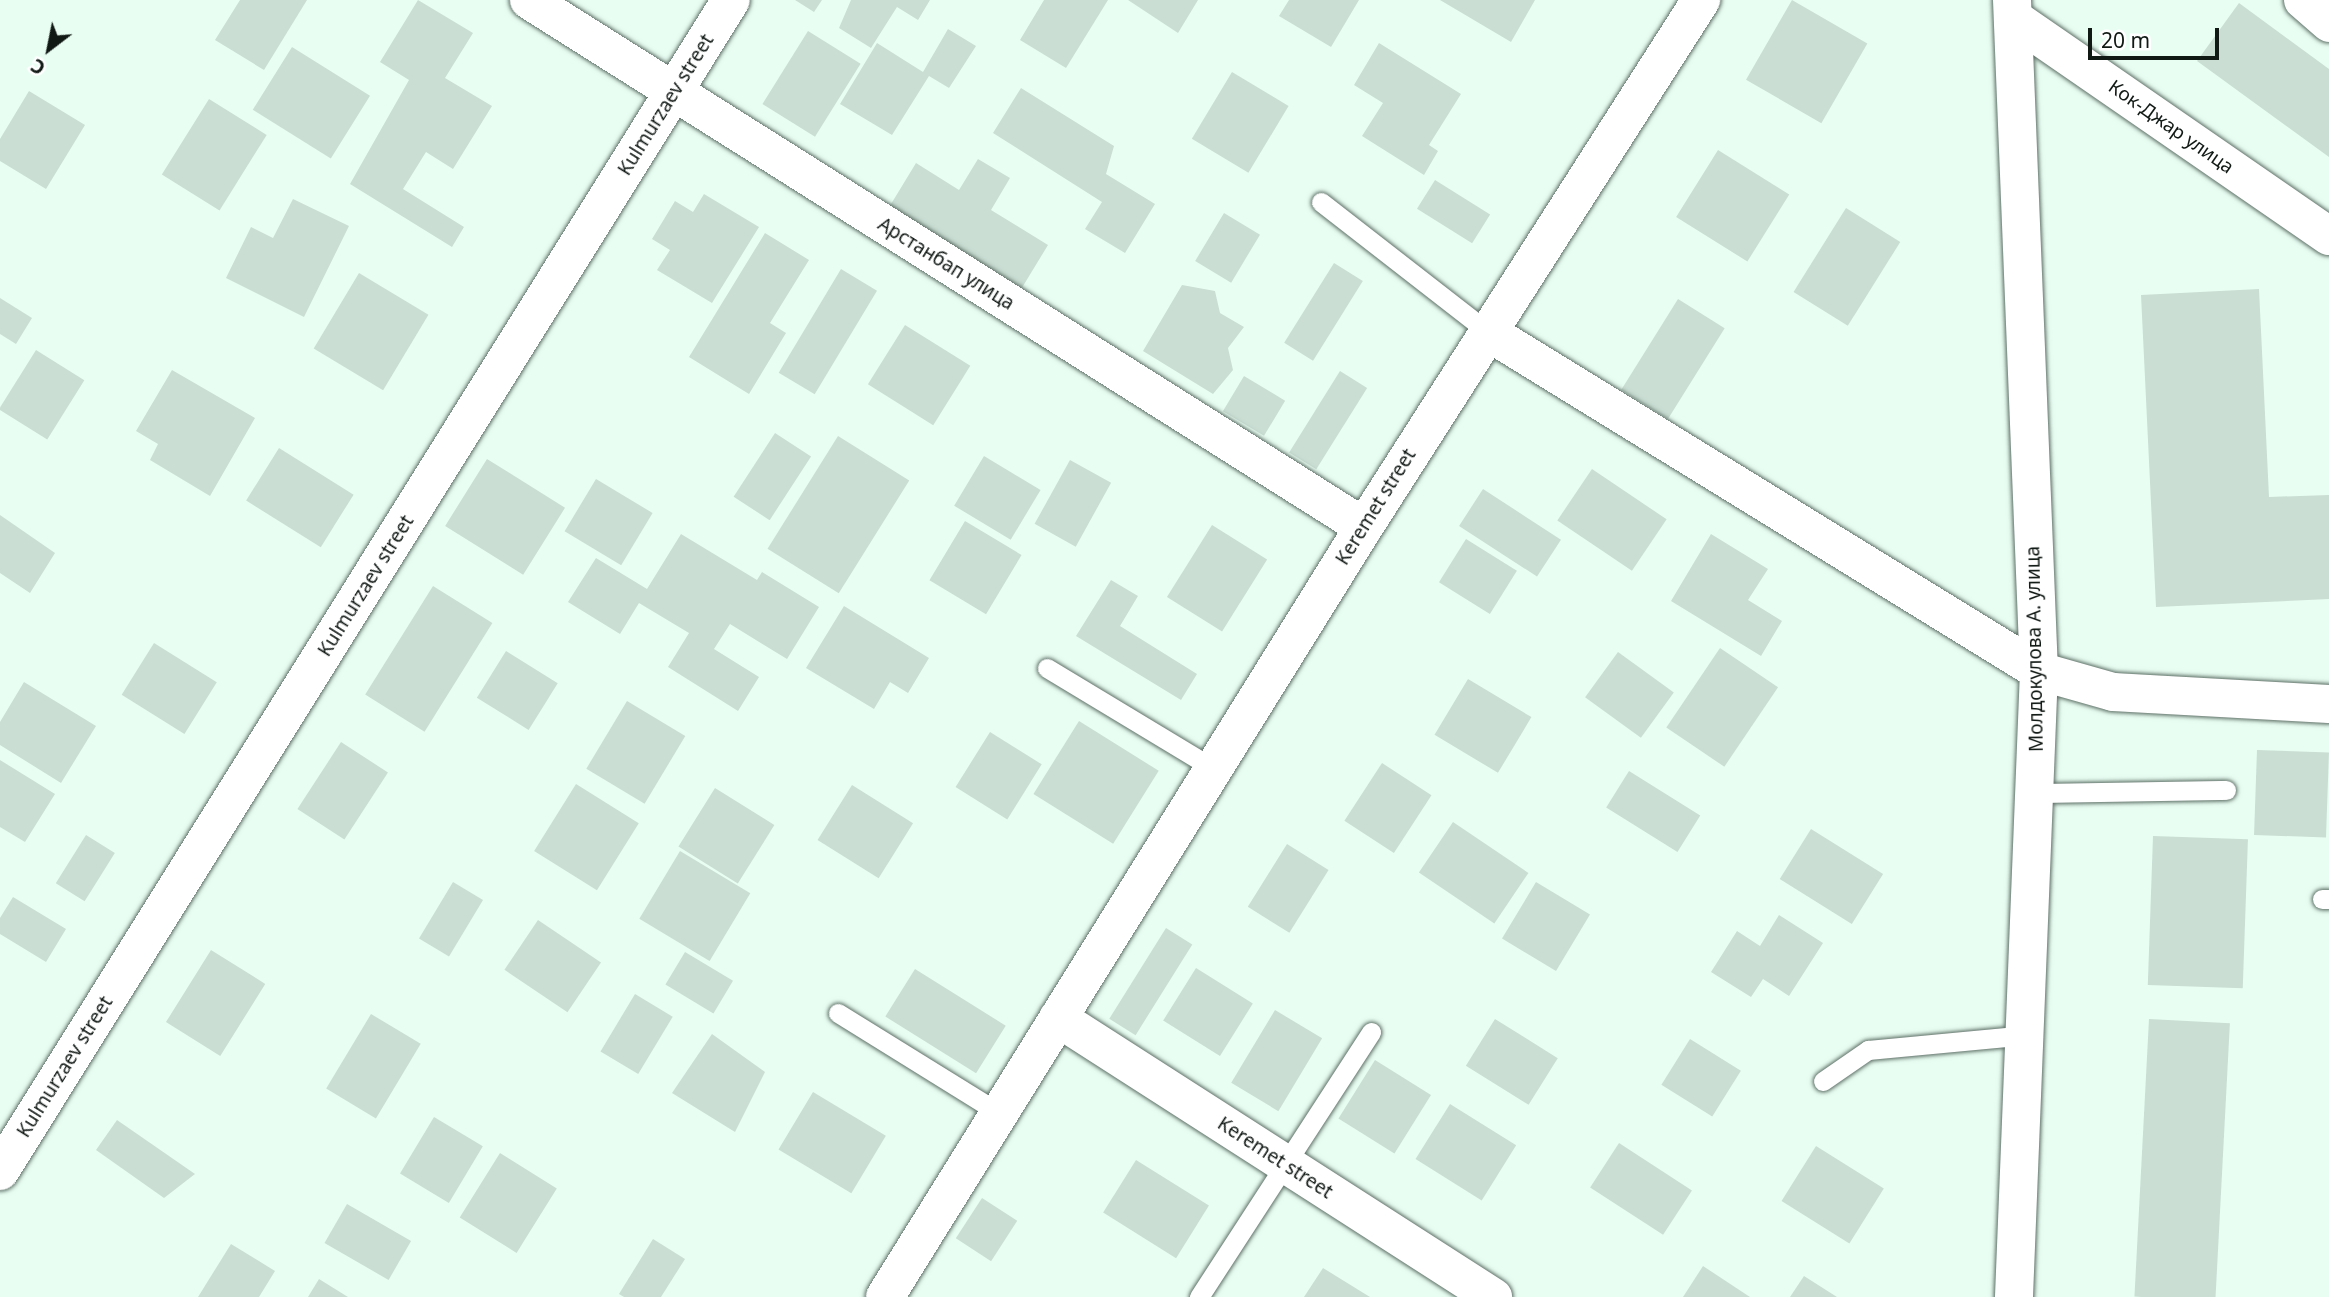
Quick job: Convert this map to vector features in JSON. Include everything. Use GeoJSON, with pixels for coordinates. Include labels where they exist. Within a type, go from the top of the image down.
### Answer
{"type":"FeatureCollection","features":[{"type":"Feature","properties":{"kind":"street","name":"Арстанбап улица"},"geometry":{"type":"LineString","coordinates":[[529,0],[1364,527]]}},
{"type":"Feature","properties":{"kind":"street","name":"Kulmurzaev street"},"geometry":{"type":"LineString","coordinates":[[0,1171],[730,0]]}},
{"type":"Feature","properties":{"kind":"street","name":"Keremet street"},"geometry":{"type":"LineString","coordinates":[[886,1297],[1364,527],[1701,0]]}},
{"type":"Feature","properties":{"kind":"street"},"geometry":{"type":"LineString","coordinates":[[2303,0],[2329,23]]}},
{"type":"Feature","properties":{"kind":"street","name":"Кок-Джар улица"},"geometry":{"type":"LineString","coordinates":[[2012,9],[2329,236]]}},
{"type":"Feature","properties":{"kind":"street","name":"Молдокулова А. улица"},"geometry":{"type":"LineString","coordinates":[[2012,9],[2039,671],[2027,1035],[2014,1297]]}},
{"type":"Feature","properties":{"kind":"street"},"geometry":{"type":"LineString","coordinates":[[1488,332],[2039,671],[2113,692],[2329,704]]}},
{"type":"Feature","properties":{"kind":"street","name":"Keremet street"},"geometry":{"type":"LineString","coordinates":[[1058,1018],[1493,1297]]}},
{"type":"Feature","properties":{"kind":"lane"},"geometry":{"type":"LineString","coordinates":[[1321,202],[1488,332]]}},
{"type":"Feature","properties":{"kind":"lane"},"geometry":{"type":"LineString","coordinates":[[1047,668],[1213,768]]}},
{"type":"Feature","properties":{"kind":"lane"},"geometry":{"type":"LineString","coordinates":[[2035,793],[2225,790]]}},
{"type":"Feature","properties":{"kind":"lane"},"geometry":{"type":"LineString","coordinates":[[838,1013],[999,1113]]}},
{"type":"Feature","properties":{"kind":"lane"},"geometry":{"type":"LineString","coordinates":[[1199,1297],[1371,1032]]}},
{"type":"Feature","properties":{"kind":"lane"},"geometry":{"type":"LineString","coordinates":[[1823,1081],[1868,1050],[2027,1035]]}},
{"type":"Feature","properties":{"kind":"building"},"geometry":{"type":"Polygon","coordinates":[[[240,0],[307,0],[264,70],[215,40],[240,0]]]}},
{"type":"Feature","properties":{"kind":"building"},"geometry":{"type":"Polygon","coordinates":[[[418,0],[473,33],[445,78],[492,106],[453,169],[426,152],[403,189],[464,227],[452,247],[350,184],[409,80],[380,62],[418,0]]]}},
{"type":"Feature","properties":{"kind":"building"},"geometry":{"type":"Polygon","coordinates":[[[795,0],[822,0],[814,12],[795,0]]]}},
{"type":"Feature","properties":{"kind":"building"},"geometry":{"type":"Polygon","coordinates":[[[851,0],[930,0],[918,20],[897,7],[871,48],[839,28],[851,0]]]}},
{"type":"Feature","properties":{"kind":"building"},"geometry":{"type":"Polygon","coordinates":[[[1044,0],[1108,0],[1066,68],[1020,40],[1044,0]]]}},
{"type":"Feature","properties":{"kind":"building"},"geometry":{"type":"Polygon","coordinates":[[[1128,0],[1198,0],[1178,33],[1128,0]]]}},
{"type":"Feature","properties":{"kind":"building"},"geometry":{"type":"Polygon","coordinates":[[[1289,0],[1359,0],[1331,47],[1279,16],[1289,0]]]}},
{"type":"Feature","properties":{"kind":"building"},"geometry":{"type":"Polygon","coordinates":[[[1440,0],[1535,0],[1511,42],[1440,0]]]}},
{"type":"Feature","properties":{"kind":"building"},"geometry":{"type":"Polygon","coordinates":[[[1792,0],[1867,44],[1821,123],[1746,80],[1792,0]]]}},
{"type":"Feature","properties":{"kind":"building"},"geometry":{"type":"Polygon","coordinates":[[[2239,3],[2329,69],[2329,157],[2197,61],[2239,3]]]}},
{"type":"Feature","properties":{"kind":"building"},"geometry":{"type":"Polygon","coordinates":[[[948,29],[976,46],[949,88],[929,76],[892,135],[840,104],[877,43],[923,72],[948,29]]]}},
{"type":"Feature","properties":{"kind":"building"},"geometry":{"type":"Polygon","coordinates":[[[808,31],[861,64],[815,137],[762,104],[808,31]]]}},
{"type":"Feature","properties":{"kind":"building"},"geometry":{"type":"Polygon","coordinates":[[[1379,43],[1461,94],[1429,145],[1438,151],[1424,175],[1362,136],[1383,103],[1354,85],[1379,43]]]}},
{"type":"Feature","properties":{"kind":"building"},"geometry":{"type":"Polygon","coordinates":[[[292,47],[370,96],[331,159],[253,110],[292,47]]]}},
{"type":"Feature","properties":{"kind":"building"},"geometry":{"type":"Polygon","coordinates":[[[1232,72],[1289,106],[1248,173],[1192,139],[1232,72]]]}},
{"type":"Feature","properties":{"kind":"building"},"geometry":{"type":"Polygon","coordinates":[[[1021,88],[1114,146],[1106,174],[1155,204],[1125,253],[1085,229],[1102,202],[993,133],[1021,88]]]}},
{"type":"Feature","properties":{"kind":"building"},"geometry":{"type":"Polygon","coordinates":[[[29,91],[85,125],[46,189],[0,161],[0,139],[29,91]]]}},
{"type":"Feature","properties":{"kind":"building"},"geometry":{"type":"Polygon","coordinates":[[[209,99],[267,135],[220,211],[162,174],[209,99]]]}},
{"type":"Feature","properties":{"kind":"building"},"geometry":{"type":"Polygon","coordinates":[[[1718,150],[1789,195],[1747,262],[1676,217],[1718,150]]]}},
{"type":"Feature","properties":{"kind":"building"},"geometry":{"type":"Polygon","coordinates":[[[978,159],[1010,178],[991,210],[1048,245],[1020,291],[888,209],[916,163],[959,190],[978,159]]]}},
{"type":"Feature","properties":{"kind":"building"},"geometry":{"type":"Polygon","coordinates":[[[1435,180],[1490,214],[1472,243],[1417,209],[1435,180]]]}},
{"type":"Feature","properties":{"kind":"building"},"geometry":{"type":"Polygon","coordinates":[[[704,194],[759,227],[712,303],[657,270],[670,250],[652,239],[675,201],[693,212],[704,194]]]}},
{"type":"Feature","properties":{"kind":"building"},"geometry":{"type":"Polygon","coordinates":[[[293,199],[349,226],[304,317],[226,278],[251,227],[273,238],[293,199]]]}},
{"type":"Feature","properties":{"kind":"building"},"geometry":{"type":"Polygon","coordinates":[[[1846,208],[1900,242],[1848,326],[1794,292],[1846,208]]]}},
{"type":"Feature","properties":{"kind":"building"},"geometry":{"type":"Polygon","coordinates":[[[1224,213],[1260,235],[1231,283],[1195,261],[1224,213]]]}},
{"type":"Feature","properties":{"kind":"building"},"geometry":{"type":"Polygon","coordinates":[[[765,233],[809,260],[770,323],[786,333],[749,394],[689,357],[765,233]]]}},
{"type":"Feature","properties":{"kind":"building"},"geometry":{"type":"Polygon","coordinates":[[[1334,263],[1363,281],[1313,361],[1284,343],[1334,263]]]}},
{"type":"Feature","properties":{"kind":"building"},"geometry":{"type":"Polygon","coordinates":[[[841,269],[877,291],[815,394],[779,373],[841,269]]]}},
{"type":"Feature","properties":{"kind":"building"},"geometry":{"type":"Polygon","coordinates":[[[359,273],[428,315],[383,390],[314,348],[359,273]]]}},
{"type":"Feature","properties":{"kind":"building"},"geometry":{"type":"Polygon","coordinates":[[[1182,285],[1215,291],[1220,313],[1244,327],[1228,348],[1233,370],[1213,394],[1143,351],[1182,285]]]}},
{"type":"Feature","properties":{"kind":"building"},"geometry":{"type":"Polygon","coordinates":[[[2259,289],[2269,497],[2329,495],[2329,599],[2156,607],[2141,295],[2259,289]]]}},
{"type":"Feature","properties":{"kind":"building"},"geometry":{"type":"Polygon","coordinates":[[[0,298],[32,318],[16,344],[0,334],[0,298]]]}},
{"type":"Feature","properties":{"kind":"building"},"geometry":{"type":"Polygon","coordinates":[[[1678,299],[1725,328],[1668,419],[1621,390],[1678,299]]]}},
{"type":"Feature","properties":{"kind":"building"},"geometry":{"type":"Polygon","coordinates":[[[905,325],[970,366],[933,425],[868,384],[905,325]]]}},
{"type":"Feature","properties":{"kind":"building"},"geometry":{"type":"Polygon","coordinates":[[[36,350],[84,380],[47,440],[0,410],[36,350]]]}},
{"type":"Feature","properties":{"kind":"building"},"geometry":{"type":"Polygon","coordinates":[[[172,370],[255,418],[210,496],[150,460],[158,444],[136,431],[172,370]]]}},
{"type":"Feature","properties":{"kind":"building"},"geometry":{"type":"Polygon","coordinates":[[[1340,371],[1367,388],[1316,469],[1289,452],[1340,371]]]}},
{"type":"Feature","properties":{"kind":"building"},"geometry":{"type":"Polygon","coordinates":[[[1244,376],[1285,401],[1264,436],[1223,411],[1244,376]]]}},
{"type":"Feature","properties":{"kind":"building"},"geometry":{"type":"Polygon","coordinates":[[[775,433],[811,456],[770,520],[734,497],[775,433]]]}},
{"type":"Feature","properties":{"kind":"building"},"geometry":{"type":"Polygon","coordinates":[[[838,436],[909,481],[839,593],[768,549],[838,436]]]}},
{"type":"Feature","properties":{"kind":"building"},"geometry":{"type":"Polygon","coordinates":[[[279,448],[354,495],[321,547],[246,501],[279,448]]]}},
{"type":"Feature","properties":{"kind":"building"},"geometry":{"type":"Polygon","coordinates":[[[984,456],[1041,490],[1011,540],[954,506],[984,456]]]}},
{"type":"Feature","properties":{"kind":"building"},"geometry":{"type":"Polygon","coordinates":[[[487,459],[565,508],[523,575],[445,526],[487,459]]]}},
{"type":"Feature","properties":{"kind":"building"},"geometry":{"type":"Polygon","coordinates":[[[1070,460],[1111,483],[1076,547],[1035,524],[1070,460]]]}},
{"type":"Feature","properties":{"kind":"building"},"geometry":{"type":"Polygon","coordinates":[[[1592,469],[1667,519],[1632,571],[1557,520],[1592,469]]]}},
{"type":"Feature","properties":{"kind":"building"},"geometry":{"type":"Polygon","coordinates":[[[596,479],[653,513],[621,565],[565,531],[596,479]]]}},
{"type":"Feature","properties":{"kind":"building"},"geometry":{"type":"Polygon","coordinates":[[[1483,489],[1561,540],[1537,577],[1459,526],[1483,489]]]}},
{"type":"Feature","properties":{"kind":"building"},"geometry":{"type":"Polygon","coordinates":[[[0,515],[55,553],[30,593],[0,573],[0,515]]]}},
{"type":"Feature","properties":{"kind":"building"},"geometry":{"type":"Polygon","coordinates":[[[965,521],[1022,555],[986,614],[929,580],[965,521]]]}},
{"type":"Feature","properties":{"kind":"building"},"geometry":{"type":"Polygon","coordinates":[[[1212,525],[1267,559],[1222,632],[1167,597],[1212,525]]]}},
{"type":"Feature","properties":{"kind":"building"},"geometry":{"type":"Polygon","coordinates":[[[681,534],[757,580],[762,572],[819,607],[787,659],[730,624],[714,649],[759,677],[738,711],[668,667],[689,633],[639,603],[620,634],[568,602],[596,558],[647,589],[681,534]]]}},
{"type":"Feature","properties":{"kind":"building"},"geometry":{"type":"Polygon","coordinates":[[[1711,534],[1768,569],[1748,600],[1782,621],[1761,656],[1671,601],[1711,534]]]}},
{"type":"Feature","properties":{"kind":"building"},"geometry":{"type":"Polygon","coordinates":[[[1466,539],[1517,571],[1490,614],[1439,582],[1466,539]]]}},
{"type":"Feature","properties":{"kind":"building"},"geometry":{"type":"Polygon","coordinates":[[[1111,580],[1138,596],[1120,626],[1197,674],[1181,700],[1076,636],[1111,580]]]}},
{"type":"Feature","properties":{"kind":"building"},"geometry":{"type":"Polygon","coordinates":[[[433,586],[492,623],[425,732],[365,695],[433,586]]]}},
{"type":"Feature","properties":{"kind":"building"},"geometry":{"type":"Polygon","coordinates":[[[844,606],[929,658],[908,693],[890,682],[874,709],[806,668],[844,606]]]}},
{"type":"Feature","properties":{"kind":"building"},"geometry":{"type":"Polygon","coordinates":[[[154,643],[217,682],[184,734],[122,695],[154,643]]]}},
{"type":"Feature","properties":{"kind":"building"},"geometry":{"type":"Polygon","coordinates":[[[1720,648],[1778,687],[1724,767],[1666,728],[1720,648]]]}},
{"type":"Feature","properties":{"kind":"building"},"geometry":{"type":"Polygon","coordinates":[[[506,651],[558,683],[529,730],[477,698],[506,651]]]}},
{"type":"Feature","properties":{"kind":"building"},"geometry":{"type":"Polygon","coordinates":[[[1618,652],[1674,693],[1641,738],[1585,697],[1618,652]]]}},
{"type":"Feature","properties":{"kind":"building"},"geometry":{"type":"Polygon","coordinates":[[[1468,679],[1531,717],[1498,773],[1435,735],[1468,679]]]}},
{"type":"Feature","properties":{"kind":"building"},"geometry":{"type":"Polygon","coordinates":[[[24,682],[96,726],[61,783],[0,745],[0,722],[24,682]]]}},
{"type":"Feature","properties":{"kind":"building"},"geometry":{"type":"Polygon","coordinates":[[[627,701],[685,736],[645,804],[586,769],[627,701]]]}},
{"type":"Feature","properties":{"kind":"building"},"geometry":{"type":"Polygon","coordinates":[[[1079,721],[1159,771],[1113,844],[1033,794],[1079,721]]]}},
{"type":"Feature","properties":{"kind":"building"},"geometry":{"type":"Polygon","coordinates":[[[990,732],[1042,764],[1007,819],[956,787],[990,732]]]}},
{"type":"Feature","properties":{"kind":"building"},"geometry":{"type":"Polygon","coordinates":[[[341,742],[388,772],[344,840],[297,809],[341,742]]]}},
{"type":"Feature","properties":{"kind":"building"},"geometry":{"type":"Polygon","coordinates":[[[2257,750],[2329,753],[2326,837],[2254,835],[2257,750]]]}},
{"type":"Feature","properties":{"kind":"building"},"geometry":{"type":"Polygon","coordinates":[[[0,760],[55,794],[25,842],[0,827],[0,760]]]}},
{"type":"Feature","properties":{"kind":"building"},"geometry":{"type":"Polygon","coordinates":[[[1382,763],[1431,795],[1394,853],[1344,821],[1382,763]]]}},
{"type":"Feature","properties":{"kind":"building"},"geometry":{"type":"Polygon","coordinates":[[[1629,771],[1700,816],[1677,852],[1606,807],[1629,771]]]}},
{"type":"Feature","properties":{"kind":"building"},"geometry":{"type":"Polygon","coordinates":[[[576,784],[639,823],[597,890],[534,851],[576,784]]]}},
{"type":"Feature","properties":{"kind":"building"},"geometry":{"type":"Polygon","coordinates":[[[852,785],[913,823],[879,878],[818,840],[852,785]]]}},
{"type":"Feature","properties":{"kind":"building"},"geometry":{"type":"Polygon","coordinates":[[[715,788],[774,825],[738,884],[678,847],[715,788]]]}},
{"type":"Feature","properties":{"kind":"building"},"geometry":{"type":"Polygon","coordinates":[[[1453,822],[1528,873],[1494,923],[1419,873],[1453,822]]]}},
{"type":"Feature","properties":{"kind":"building"},"geometry":{"type":"Polygon","coordinates":[[[1811,829],[1883,874],[1852,924],[1780,879],[1811,829]]]}},
{"type":"Feature","properties":{"kind":"building"},"geometry":{"type":"Polygon","coordinates":[[[86,835],[115,853],[85,901],[56,883],[86,835]]]}},
{"type":"Feature","properties":{"kind":"building"},"geometry":{"type":"Polygon","coordinates":[[[2153,836],[2248,839],[2243,988],[2148,985],[2153,836]]]}},
{"type":"Feature","properties":{"kind":"building"},"geometry":{"type":"Polygon","coordinates":[[[1287,844],[1329,870],[1289,933],[1248,907],[1287,844]]]}},
{"type":"Feature","properties":{"kind":"building"},"geometry":{"type":"Polygon","coordinates":[[[680,851],[750,893],[710,961],[639,919],[680,851]]]}},
{"type":"Feature","properties":{"kind":"building"},"geometry":{"type":"Polygon","coordinates":[[[453,882],[483,900],[449,957],[419,939],[453,882]]]}},
{"type":"Feature","properties":{"kind":"building"},"geometry":{"type":"Polygon","coordinates":[[[1536,882],[1590,914],[1556,971],[1502,939],[1536,882]]]}},
{"type":"Feature","properties":{"kind":"building"},"geometry":{"type":"Polygon","coordinates":[[[13,897],[66,929],[46,962],[0,934],[0,918],[13,897]]]}},
{"type":"Feature","properties":{"kind":"building"},"geometry":{"type":"Polygon","coordinates":[[[1779,915],[1823,943],[1789,996],[1763,979],[1751,997],[1711,972],[1737,931],[1760,946],[1779,915]]]}},
{"type":"Feature","properties":{"kind":"building"},"geometry":{"type":"Polygon","coordinates":[[[538,920],[601,962],[567,1012],[504,970],[538,920]]]}},
{"type":"Feature","properties":{"kind":"building"},"geometry":{"type":"Polygon","coordinates":[[[1166,928],[1192,944],[1136,1035],[1109,1019],[1166,928]]]}},
{"type":"Feature","properties":{"kind":"building"},"geometry":{"type":"Polygon","coordinates":[[[211,950],[265,984],[220,1056],[166,1022],[211,950]]]}},
{"type":"Feature","properties":{"kind":"building"},"geometry":{"type":"Polygon","coordinates":[[[685,952],[733,981],[713,1013],[665,985],[685,952]]]}},
{"type":"Feature","properties":{"kind":"building"},"geometry":{"type":"Polygon","coordinates":[[[1196,968],[1253,1004],[1220,1056],[1163,1021],[1196,968]]]}},
{"type":"Feature","properties":{"kind":"building"},"geometry":{"type":"Polygon","coordinates":[[[915,969],[1006,1026],[976,1073],[885,1016],[915,969]]]}},
{"type":"Feature","properties":{"kind":"building"},"geometry":{"type":"Polygon","coordinates":[[[635,994],[673,1017],[638,1074],[600,1051],[635,994]]]}},
{"type":"Feature","properties":{"kind":"building"},"geometry":{"type":"Polygon","coordinates":[[[1275,1010],[1322,1038],[1278,1111],[1231,1083],[1275,1010]]]}},
{"type":"Feature","properties":{"kind":"building"},"geometry":{"type":"Polygon","coordinates":[[[371,1014],[421,1044],[376,1118],[326,1089],[371,1014]]]}},
{"type":"Feature","properties":{"kind":"building"},"geometry":{"type":"Polygon","coordinates":[[[1495,1019],[1558,1058],[1529,1105],[1466,1066],[1495,1019]]]}},
{"type":"Feature","properties":{"kind":"building"},"geometry":{"type":"Polygon","coordinates":[[[2149,1019],[2230,1023],[2216,1297],[2134,1297],[2149,1019]]]}},
{"type":"Feature","properties":{"kind":"building"},"geometry":{"type":"Polygon","coordinates":[[[712,1034],[765,1072],[735,1132],[672,1093],[712,1034]]]}},
{"type":"Feature","properties":{"kind":"building"},"geometry":{"type":"Polygon","coordinates":[[[1690,1039],[1741,1071],[1712,1117],[1661,1085],[1690,1039]]]}},
{"type":"Feature","properties":{"kind":"building"},"geometry":{"type":"Polygon","coordinates":[[[1375,1060],[1431,1095],[1394,1153],[1338,1119],[1375,1060]]]}},
{"type":"Feature","properties":{"kind":"building"},"geometry":{"type":"Polygon","coordinates":[[[813,1092],[886,1136],[851,1193],[778,1149],[813,1092]]]}},
{"type":"Feature","properties":{"kind":"building"},"geometry":{"type":"Polygon","coordinates":[[[1450,1104],[1516,1145],[1482,1200],[1416,1159],[1450,1104]]]}},
{"type":"Feature","properties":{"kind":"building"},"geometry":{"type":"Polygon","coordinates":[[[434,1117],[483,1146],[449,1203],[400,1174],[434,1117]]]}},
{"type":"Feature","properties":{"kind":"building"},"geometry":{"type":"Polygon","coordinates":[[[117,1120],[195,1174],[164,1198],[96,1150],[117,1120]]]}},
{"type":"Feature","properties":{"kind":"building"},"geometry":{"type":"Polygon","coordinates":[[[1619,1143],[1692,1190],[1663,1235],[1590,1187],[1619,1143]]]}},
{"type":"Feature","properties":{"kind":"building"},"geometry":{"type":"Polygon","coordinates":[[[1816,1146],[1884,1188],[1849,1244],[1782,1201],[1816,1146]]]}},
{"type":"Feature","properties":{"kind":"building"},"geometry":{"type":"Polygon","coordinates":[[[500,1153],[557,1189],[517,1253],[460,1217],[500,1153]]]}},
{"type":"Feature","properties":{"kind":"building"},"geometry":{"type":"Polygon","coordinates":[[[1136,1160],[1209,1206],[1176,1258],[1103,1213],[1136,1160]]]}},
{"type":"Feature","properties":{"kind":"building"},"geometry":{"type":"Polygon","coordinates":[[[982,1198],[1017,1221],[991,1261],[956,1238],[982,1198]]]}},
{"type":"Feature","properties":{"kind":"building"},"geometry":{"type":"Polygon","coordinates":[[[347,1204],[411,1241],[389,1280],[324,1243],[347,1204]]]}},
{"type":"Feature","properties":{"kind":"building"},"geometry":{"type":"Polygon","coordinates":[[[653,1239],[685,1259],[661,1297],[624,1297],[619,1294],[653,1239]]]}},
{"type":"Feature","properties":{"kind":"building"},"geometry":{"type":"Polygon","coordinates":[[[231,1244],[275,1271],[259,1297],[198,1297],[231,1244]]]}},
{"type":"Feature","properties":{"kind":"building"},"geometry":{"type":"Polygon","coordinates":[[[1703,1266],[1750,1297],[1683,1297],[1703,1266]]]}},
{"type":"Feature","properties":{"kind":"building"},"geometry":{"type":"Polygon","coordinates":[[[1323,1268],[1370,1297],[1304,1297],[1323,1268]]]}},
{"type":"Feature","properties":{"kind":"building"},"geometry":{"type":"Polygon","coordinates":[[[1804,1276],[1837,1297],[1790,1297],[1804,1276]]]}},
{"type":"Feature","properties":{"kind":"building"},"geometry":{"type":"Polygon","coordinates":[[[319,1279],[348,1297],[308,1297],[319,1279]]]}}]}
